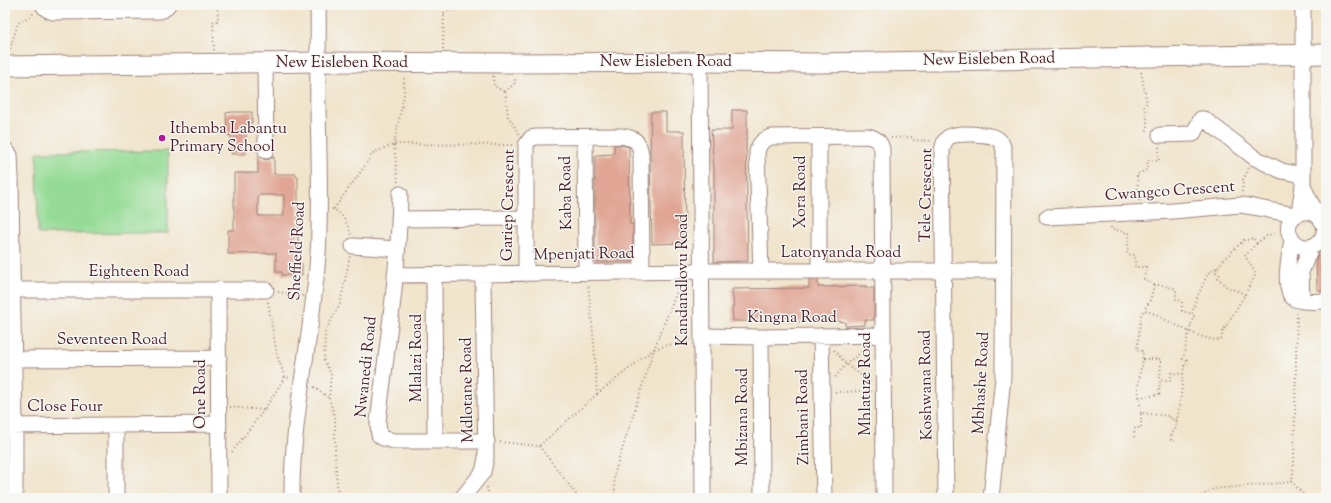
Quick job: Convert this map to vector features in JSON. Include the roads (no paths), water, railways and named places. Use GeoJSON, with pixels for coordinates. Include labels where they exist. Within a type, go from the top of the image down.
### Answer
{"type":"FeatureCollection","features":[{"type":"Feature","properties":{"kind":"main road","name":"New Eisleben Road"},"geometry":{"type":"LineString","coordinates":[[7,57],[214,63],[820,63],[1326,54]]}},
{"type":"Feature","properties":{"kind":"street"},"geometry":{"type":"LineString","coordinates":[[43,6],[54,12],[93,8],[159,11],[163,10],[168,5]]}},
{"type":"Feature","properties":{"kind":"street","name":"Sheffield Road"},"geometry":{"type":"LineString","coordinates":[[292,498],[294,452],[302,379],[314,297],[318,254],[318,5]]}},
{"type":"Feature","properties":{"kind":"street"},"geometry":{"type":"LineString","coordinates":[[1297,214],[1303,180],[1303,5]]}},
{"type":"Feature","properties":{"kind":"street","name":"Kandandlovu Road"},"geometry":{"type":"LineString","coordinates":[[700,62],[703,498]]}},
{"type":"Feature","properties":{"kind":"street"},"geometry":{"type":"LineString","coordinates":[[265,63],[266,151]]}},
{"type":"Feature","properties":{"kind":"street"},"geometry":{"type":"LineString","coordinates":[[1160,135],[1192,134],[1198,122],[1201,119],[1204,119],[1256,158],[1303,180],[1322,220],[1324,232],[1319,242],[1305,261],[1302,272],[1309,301],[1292,297],[1289,291],[1287,274],[1290,236],[1289,226],[1291,220],[1297,214],[1308,211],[1322,220]]}},
{"type":"Feature","properties":{"kind":"street","name":"Tele Crescent"},"geometry":{"type":"LineString","coordinates":[[944,271],[942,151],[943,144],[948,137],[955,134],[995,137],[1001,142],[1004,152],[1004,271]]}},
{"type":"Feature","properties":{"kind":"street","name":"Gariep Crescent"},"geometry":{"type":"LineString","coordinates":[[526,274],[526,145],[531,138],[537,137],[621,136],[630,137],[636,140],[640,147],[642,272]]}},
{"type":"Feature","properties":{"kind":"street","name":"Mhlatuze Road"},"geometry":{"type":"LineString","coordinates":[[819,138],[866,136],[879,142],[882,149],[884,498]]}},
{"type":"Feature","properties":{"kind":"street","name":"Kaba Road"},"geometry":{"type":"LineString","coordinates":[[585,137],[586,273]]}},
{"type":"Feature","properties":{"kind":"street"},"geometry":{"type":"LineString","coordinates":[[760,271],[758,147],[763,141],[772,137],[819,138]]}},
{"type":"Feature","properties":{"kind":"street","name":"Xora Road"},"geometry":{"type":"LineString","coordinates":[[819,138],[819,270]]}},
{"type":"Feature","properties":{"kind":"street"},"geometry":{"type":"LineString","coordinates":[[5,149],[10,155],[11,161],[8,217],[8,290],[10,426],[15,498]]}},
{"type":"Feature","properties":{"kind":"street","name":"Nwanedi Road"},"geometry":{"type":"LineString","coordinates":[[400,194],[395,275],[378,430],[379,436],[394,441],[487,441]]}},
{"type":"Feature","properties":{"kind":"street","name":"Cwangco Crescent"},"geometry":{"type":"LineString","coordinates":[[1046,217],[1241,205],[1297,214]]}},
{"type":"Feature","properties":{"kind":"street"},"geometry":{"type":"LineString","coordinates":[[399,219],[526,218]]}},
{"type":"Feature","properties":{"kind":"street"},"geometry":{"type":"LineString","coordinates":[[1290,236],[1298,246],[1302,247],[1319,242]]}},
{"type":"Feature","properties":{"kind":"street"},"geometry":{"type":"LineString","coordinates":[[353,246],[397,249]]}},
{"type":"Feature","properties":{"kind":"street","name":"Latonyanda Road"},"geometry":{"type":"LineString","coordinates":[[701,271],[1004,271]]}},
{"type":"Feature","properties":{"kind":"street","name":"Mpenjati Road"},"geometry":{"type":"LineString","coordinates":[[395,275],[701,271]]}},
{"type":"Feature","properties":{"kind":"street","name":"Koshwana Road"},"geometry":{"type":"LineString","coordinates":[[944,271],[946,498]]}},
{"type":"Feature","properties":{"kind":"street","name":"Mbhashe Road"},"geometry":{"type":"LineString","coordinates":[[991,498],[1003,377],[1004,271]]}},
{"type":"Feature","properties":{"kind":"street","name":"Mdlotane Road"},"geometry":{"type":"LineString","coordinates":[[462,498],[483,472],[486,458],[484,274]]}},
{"type":"Feature","properties":{"kind":"street","name":"Mlalazi Road"},"geometry":{"type":"LineString","coordinates":[[434,275],[435,441]]}},
{"type":"Feature","properties":{"kind":"street","name":"One Road"},"geometry":{"type":"LineString","coordinates":[[218,289],[219,498]]}},
{"type":"Feature","properties":{"kind":"street","name":"Eighteen Road"},"geometry":{"type":"LineString","coordinates":[[8,290],[266,290]]}},
{"type":"Feature","properties":{"kind":"street","name":"Kingna Road"},"geometry":{"type":"LineString","coordinates":[[702,336],[761,337],[883,335]]}},
{"type":"Feature","properties":{"kind":"street","name":"Zimbani Road"},"geometry":{"type":"LineString","coordinates":[[821,336],[824,498]]}},
{"type":"Feature","properties":{"kind":"street","name":"Mbizana Road"},"geometry":{"type":"LineString","coordinates":[[761,337],[762,498]]}},
{"type":"Feature","properties":{"kind":"street","name":"Seventeen Road"},"geometry":{"type":"LineString","coordinates":[[9,359],[219,358]]}},
{"type":"Feature","properties":{"kind":"street","name":"Close Four"},"geometry":{"type":"LineString","coordinates":[[10,426],[219,424]]}},
{"type":"Feature","properties":{"kind":"street","name":"Close Four"},"geometry":{"type":"LineString","coordinates":[[116,425],[116,498]]}},
{"type":"Feature","properties":{"kind":"place","name":"Ithemba Labantu Primary School"},"geometry":{"type":"Point","coordinates":[162,138]}}]}
